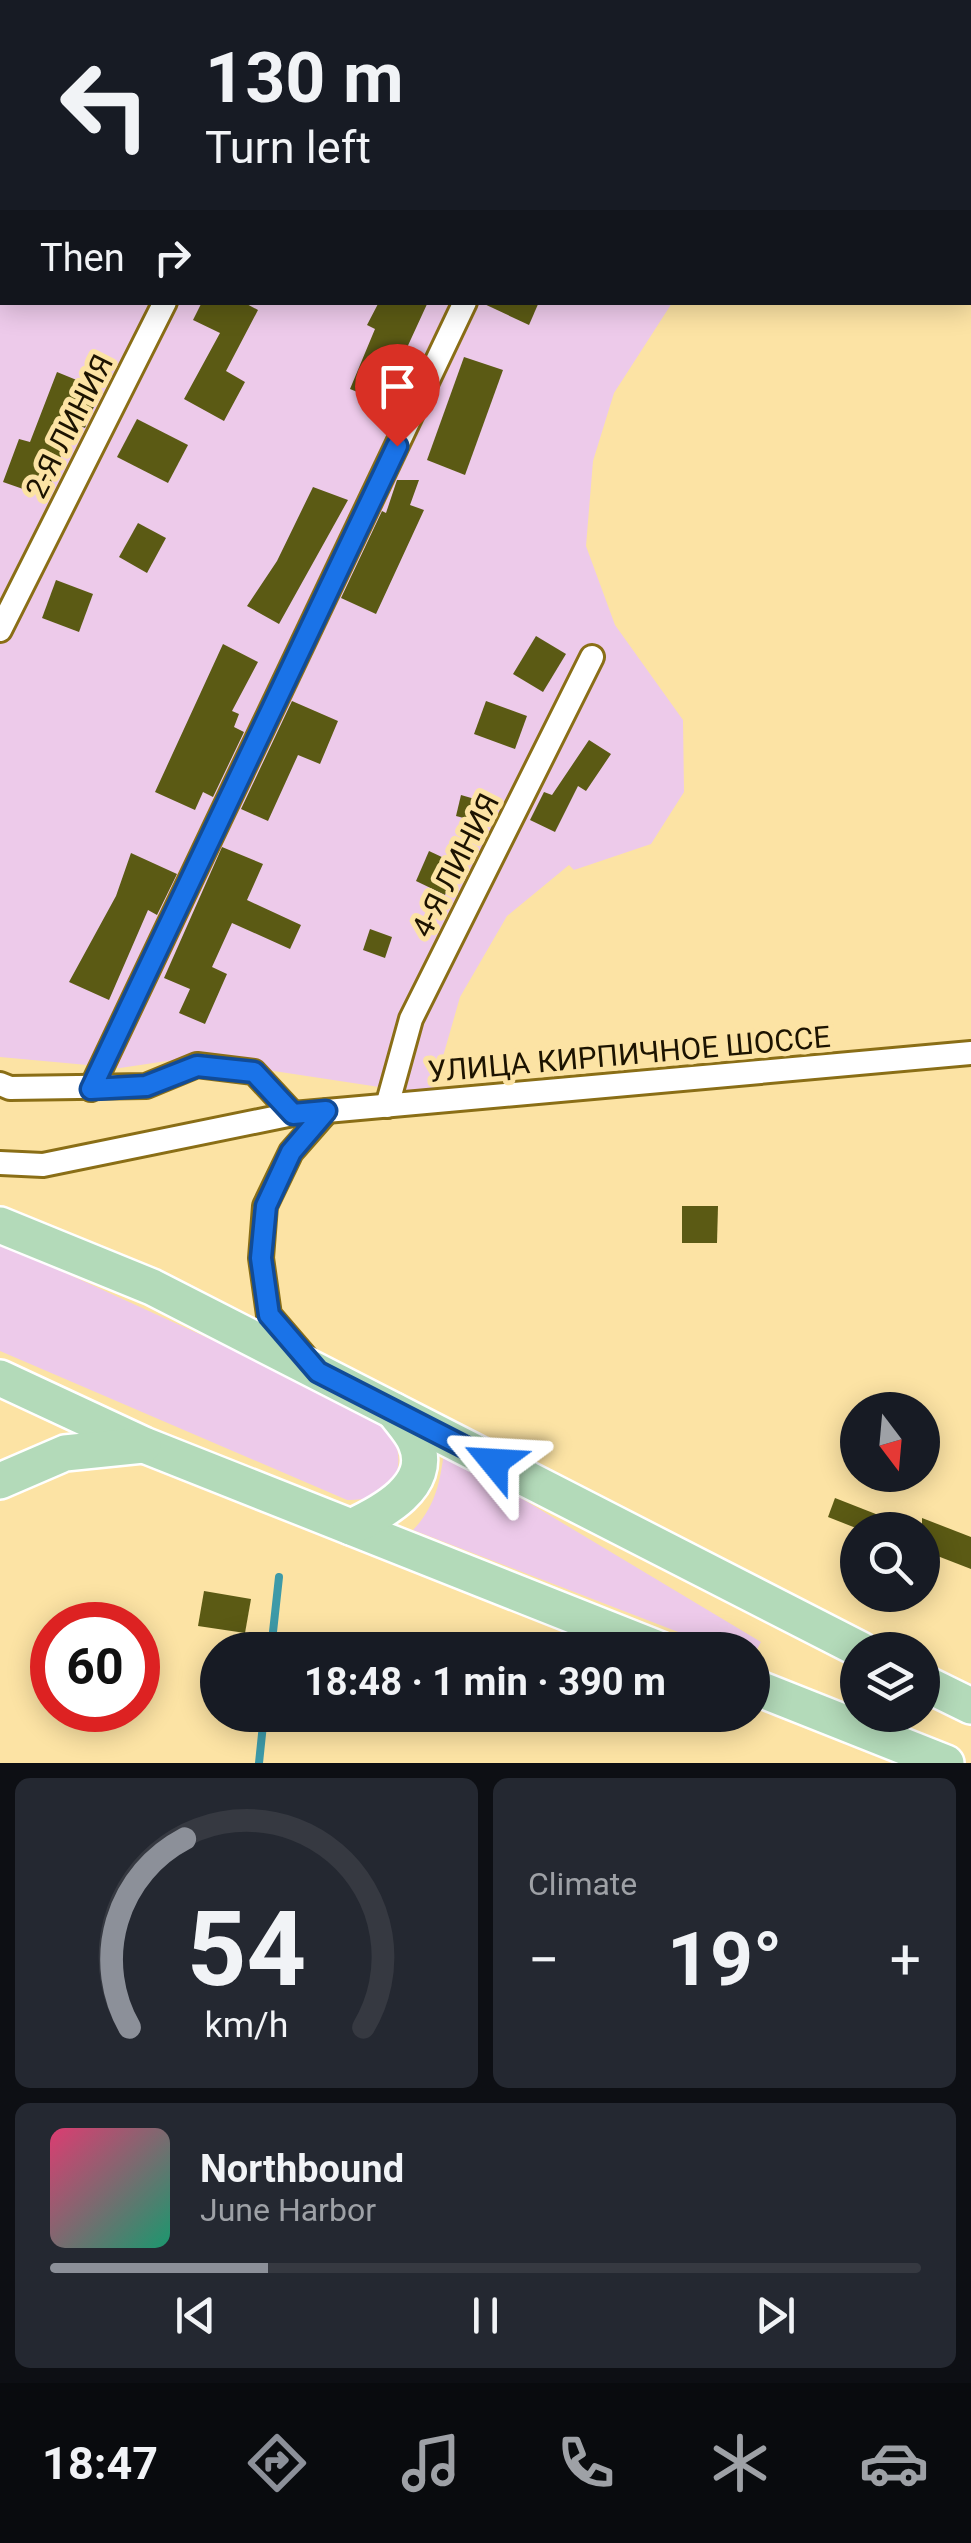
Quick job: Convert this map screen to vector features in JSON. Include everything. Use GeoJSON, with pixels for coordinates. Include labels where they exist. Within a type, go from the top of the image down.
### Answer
{"type":"FeatureCollection","features":[{"type":"Feature","properties":{"kind":"main road"},"geometry":{"type":"LineString","coordinates":[[0,1225],[152,1287],[840,1639]]}},
{"type":"Feature","properties":{"kind":"main road"},"geometry":{"type":"LineString","coordinates":[[0,1378],[144,1444],[616,1632]]}},
{"type":"Feature","properties":{"kind":"main road"},"geometry":{"type":"LineString","coordinates":[[351,1527],[394,1507],[417,1474],[418,1445],[394,1411]]}},
{"type":"Feature","properties":{"kind":"main road"},"geometry":{"type":"LineString","coordinates":[[0,1481],[65,1453],[144,1444]]}},
{"type":"Feature","properties":{"kind":"main road"},"geometry":{"type":"LineString","coordinates":[[940,1691],[971,1706]]}},
{"type":"Feature","properties":{"kind":"main road"},"geometry":{"type":"LineString","coordinates":[[770,1693],[946,1763]]}},
{"type":"Feature","properties":{"kind":"street","name":"2-Я ЛИНИЯ"},"geometry":{"type":"LineString","coordinates":[[0,630],[164,305]]}},
{"type":"Feature","properties":{"kind":"street"},"geometry":{"type":"LineString","coordinates":[[91,1089],[464,305]]}},
{"type":"Feature","properties":{"kind":"street","name":"4-Я ЛИНИЯ"},"geometry":{"type":"LineString","coordinates":[[386,1106],[411,1019],[592,657]]}},
{"type":"Feature","properties":{"kind":"street","name":"УЛИЦА КИРПИЧНОЕ ШОССЕ"},"geometry":{"type":"LineString","coordinates":[[0,1163],[44,1165],[293,1114],[971,1053]]}},
{"type":"Feature","properties":{"kind":"street"},"geometry":{"type":"LineString","coordinates":[[0,1084],[91,1089],[146,1086],[197,1066],[254,1072],[293,1114]]}},
{"type":"Feature","properties":{"kind":"street"},"geometry":{"type":"LineString","coordinates":[[318,1372],[269,1315],[261,1258],[266,1206],[291,1152],[326,1111]]}},
{"type":"Feature","properties":{"kind":"shaded area"},"geometry":{"type":"Polygon","coordinates":[[[0,305],[671,305],[614,393],[593,461],[586,546],[615,625],[683,720],[684,792],[651,844],[574,870],[569,865],[507,916],[460,997],[432,1095],[187,1058],[120,1068],[0,1057],[0,305]]]}},
{"type":"Feature","properties":{"kind":"shaded area"},"geometry":{"type":"Polygon","coordinates":[[[0,1243],[383,1418],[397,1447],[396,1474],[390,1485],[380,1493],[347,1500],[0,1351],[0,1243]]]}},
{"type":"Feature","properties":{"kind":"shaded area"},"geometry":{"type":"Polygon","coordinates":[[[444,1452],[744,1632],[678,1632],[413,1530],[427,1512],[441,1474],[444,1452]]]}},
{"type":"Feature","properties":{"kind":"building"},"geometry":{"type":"Polygon","coordinates":[[[200,305],[249,305],[258,310],[226,371],[245,382],[224,421],[184,399],[220,333],[193,320],[200,305]]]}},
{"type":"Feature","properties":{"kind":"building"},"geometry":{"type":"Polygon","coordinates":[[[377,305],[427,305],[382,402],[350,389],[375,329],[367,325],[377,305]]]}},
{"type":"Feature","properties":{"kind":"building"},"geometry":{"type":"Polygon","coordinates":[[[486,305],[538,305],[529,325],[486,305]]]}},
{"type":"Feature","properties":{"kind":"building"},"geometry":{"type":"Polygon","coordinates":[[[464,357],[503,370],[465,475],[427,460],[464,357]]]}},
{"type":"Feature","properties":{"kind":"building"},"geometry":{"type":"Polygon","coordinates":[[[57,372],[101,390],[85,428],[73,423],[46,497],[3,482],[19,439],[30,442],[57,372]]]}},
{"type":"Feature","properties":{"kind":"building"},"geometry":{"type":"Polygon","coordinates":[[[137,419],[188,445],[168,483],[117,457],[137,419]]]}},
{"type":"Feature","properties":{"kind":"building"},"geometry":{"type":"Polygon","coordinates":[[[397,480],[419,480],[410,505],[424,510],[376,614],[341,598],[382,511],[386,513],[397,480]]]}},
{"type":"Feature","properties":{"kind":"building"},"geometry":{"type":"Polygon","coordinates":[[[313,487],[348,500],[279,624],[247,606],[277,561],[313,487]]]}},
{"type":"Feature","properties":{"kind":"building"},"geometry":{"type":"Polygon","coordinates":[[[138,523],[166,538],[147,573],[119,557],[138,523]]]}},
{"type":"Feature","properties":{"kind":"building"},"geometry":{"type":"Polygon","coordinates":[[[56,580],[93,594],[79,632],[42,618],[56,580]]]}},
{"type":"Feature","properties":{"kind":"building"},"geometry":{"type":"Polygon","coordinates":[[[536,636],[566,654],[543,692],[513,674],[536,636]]]}},
{"type":"Feature","properties":{"kind":"building"},"geometry":{"type":"Polygon","coordinates":[[[223,644],[258,662],[232,711],[239,714],[234,727],[244,732],[213,797],[203,792],[195,810],[155,792],[223,644]]]}},
{"type":"Feature","properties":{"kind":"building"},"geometry":{"type":"Polygon","coordinates":[[[292,701],[338,721],[320,764],[298,755],[268,821],[241,809],[292,701]]]}},
{"type":"Feature","properties":{"kind":"building"},"geometry":{"type":"Polygon","coordinates":[[[486,701],[527,716],[515,749],[474,734],[486,701]]]}},
{"type":"Feature","properties":{"kind":"building"},"geometry":{"type":"Polygon","coordinates":[[[589,740],[611,754],[586,791],[578,786],[555,832],[530,820],[544,792],[552,795],[589,740]]]}},
{"type":"Feature","properties":{"kind":"building"},"geometry":{"type":"Polygon","coordinates":[[[461,795],[485,802],[479,822],[456,816],[461,795]]]}},
{"type":"Feature","properties":{"kind":"building"},"geometry":{"type":"Polygon","coordinates":[[[222,847],[263,864],[247,900],[301,925],[290,949],[232,923],[212,967],[227,974],[205,1024],[179,1013],[190,989],[164,978],[222,847]]]}},
{"type":"Feature","properties":{"kind":"building"},"geometry":{"type":"Polygon","coordinates":[[[429,851],[459,865],[445,895],[416,881],[429,851]]]}},
{"type":"Feature","properties":{"kind":"building"},"geometry":{"type":"Polygon","coordinates":[[[131,853],[177,874],[157,915],[148,910],[109,1000],[69,982],[116,896],[131,853]]]}},
{"type":"Feature","properties":{"kind":"building"},"geometry":{"type":"Polygon","coordinates":[[[370,929],[392,937],[385,958],[363,950],[370,929]]]}},
{"type":"Feature","properties":{"kind":"building"},"geometry":{"type":"Polygon","coordinates":[[[682,1206],[718,1206],[717,1243],[682,1243],[682,1206]]]}},
{"type":"Feature","properties":{"kind":"building"},"geometry":{"type":"Polygon","coordinates":[[[835,1498],[871,1512],[840,1512],[840,1522],[828,1517],[835,1498]]]}},
{"type":"Feature","properties":{"kind":"building"},"geometry":{"type":"Polygon","coordinates":[[[940,1525],[971,1537],[971,1569],[940,1557],[940,1525]]]}},
{"type":"Feature","properties":{"kind":"building"},"geometry":{"type":"Polygon","coordinates":[[[204,1591],[251,1599],[245,1632],[198,1626],[204,1591]]]}},
{"type":"Feature","properties":{"kind":"waterway"},"geometry":{"type":"LineString","coordinates":[[273,1632],[279,1577]]}},
{"type":"Feature","properties":{"kind":"waterway"},"geometry":{"type":"LineString","coordinates":[[259,1763],[262,1732]]}},
{"type":"Feature","properties":{"kind":"route"},"geometry":{"type":"LineString","coordinates":[[397,446],[91,1089],[146,1086],[197,1066],[254,1072],[293,1114],[326,1111],[291,1152],[266,1206],[261,1258],[269,1315],[318,1372],[494,1462]]}}]}
